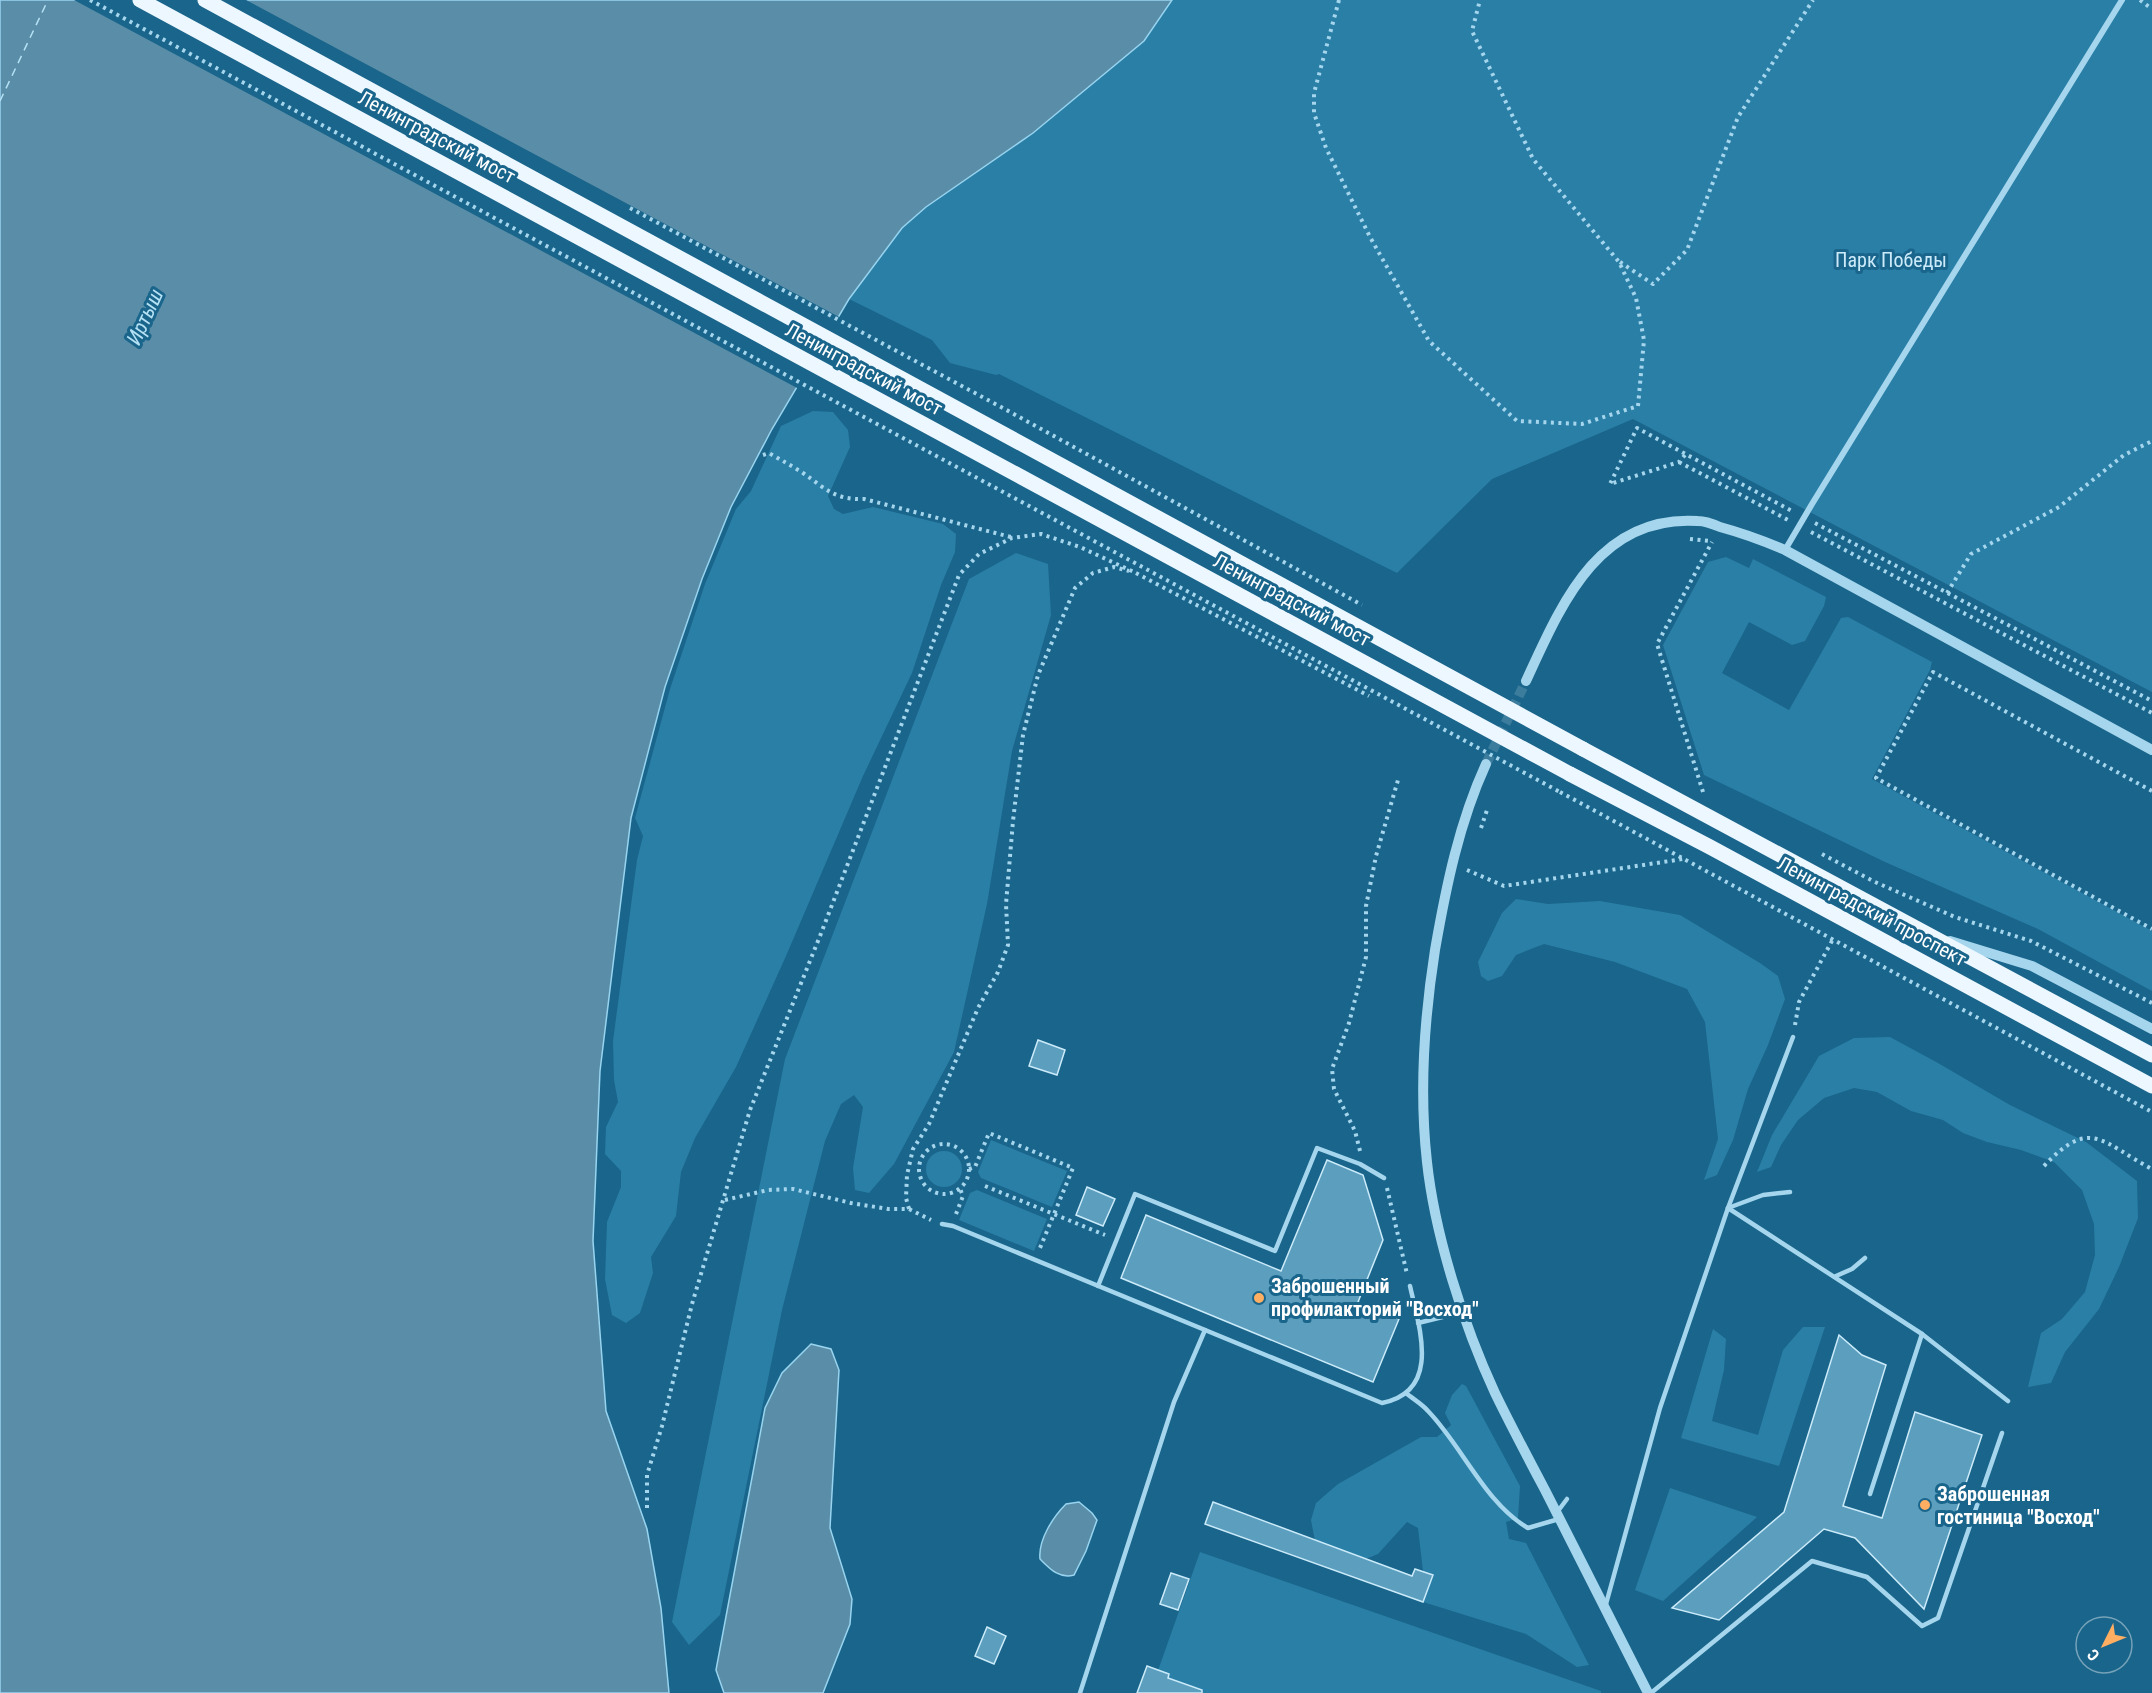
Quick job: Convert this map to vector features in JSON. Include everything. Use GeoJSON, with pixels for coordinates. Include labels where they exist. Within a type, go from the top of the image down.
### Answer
{"type":"FeatureCollection","features":[{"type":"Feature","properties":{"kind":"main road","name":"Ленинградский мост"},"geometry":{"type":"LineString","coordinates":[[140,0],[1570,774]]}},
{"type":"Feature","properties":{"kind":"main road","name":"Ленинградский мост"},"geometry":{"type":"LineString","coordinates":[[205,0],[1583,749]]}},
{"type":"Feature","properties":{"kind":"main road","name":"Ленинградский проспект"},"geometry":{"type":"LineString","coordinates":[[1583,749],[2152,1055]]}},
{"type":"Feature","properties":{"kind":"main road","name":"Ленинградский проспект"},"geometry":{"type":"LineString","coordinates":[[1570,774],[1710,847],[2152,1086]]}},
{"type":"Feature","properties":{"kind":"street"},"geometry":{"type":"LineString","coordinates":[[1785,550],[2122,0]]}},
{"type":"Feature","properties":{"kind":"street"},"geometry":{"type":"LineString","coordinates":[[1526,681],[1572,588],[1593,562],[1616,542],[1642,528],[1673,521],[1700,520],[1757,538],[1785,550],[2152,750]]}},
{"type":"Feature","properties":{"kind":"street"},"geometry":{"type":"LineString","coordinates":[[1486,764],[1461,831],[1444,895],[1431,975],[1425,1030],[1422,1096],[1427,1163],[1438,1225],[1463,1312],[1495,1393],[1650,1693]]}},
{"type":"Feature","properties":{"kind":"street"},"geometry":{"type":"LineString","coordinates":[[1924,933],[2032,966],[2152,1029]]}},
{"type":"Feature","properties":{"kind":"lane"},"geometry":{"type":"LineString","coordinates":[[1605,1607],[1660,1408],[1728,1208],[1792,1037]]}},
{"type":"Feature","properties":{"kind":"lane"},"geometry":{"type":"LineString","coordinates":[[1098,1286],[1135,1194],[1275,1251],[1317,1148],[1360,1164],[1384,1178]]}},
{"type":"Feature","properties":{"kind":"lane"},"geometry":{"type":"LineString","coordinates":[[1728,1208],[1763,1195],[1790,1192]]}},
{"type":"Feature","properties":{"kind":"lane"},"geometry":{"type":"LineString","coordinates":[[1728,1208],[1922,1334],[2008,1401]]}},
{"type":"Feature","properties":{"kind":"lane"},"geometry":{"type":"LineString","coordinates":[[942,1224],[1382,1403],[1394,1400],[1413,1387],[1420,1366],[1423,1342],[1410,1286]]}},
{"type":"Feature","properties":{"kind":"lane"},"geometry":{"type":"LineString","coordinates":[[1836,1276],[1852,1269],[1865,1258]]}},
{"type":"Feature","properties":{"kind":"lane"},"geometry":{"type":"LineString","coordinates":[[1418,1323],[1463,1312]]}},
{"type":"Feature","properties":{"kind":"lane"},"geometry":{"type":"LineString","coordinates":[[1080,1693],[1174,1402],[1205,1330]]}},
{"type":"Feature","properties":{"kind":"lane"},"geometry":{"type":"LineString","coordinates":[[1870,1494],[1922,1334]]}},
{"type":"Feature","properties":{"kind":"lane"},"geometry":{"type":"LineString","coordinates":[[1406,1393],[1428,1410],[1494,1497],[1518,1522],[1528,1528],[1558,1516],[1567,1499]]}},
{"type":"Feature","properties":{"kind":"lane"},"geometry":{"type":"LineString","coordinates":[[1650,1693],[1812,1561],[1867,1577],[1922,1626],[1938,1618],[2002,1433]]}},
{"type":"Feature","properties":{"kind":"path"},"geometry":{"type":"LineString","coordinates":[[90,0],[2152,1112]]}},
{"type":"Feature","properties":{"kind":"path"},"geometry":{"type":"LineString","coordinates":[[1339,0],[1314,93],[1314,113],[1326,148],[1370,237],[1429,341],[1517,421],[1582,424],[1638,406],[1644,340],[1636,298],[1619,262],[1533,159],[1472,30],[1480,0]]}},
{"type":"Feature","properties":{"kind":"path"},"geometry":{"type":"LineString","coordinates":[[1619,262],[1653,284],[1687,250],[1738,117],[1813,0]]}},
{"type":"Feature","properties":{"kind":"path"},"geometry":{"type":"LineString","coordinates":[[2140,0],[2152,9]]}},
{"type":"Feature","properties":{"kind":"path"},"geometry":{"type":"LineString","coordinates":[[1685,454],[1679,462],[1610,483],[1637,428],[2152,701]]}},
{"type":"Feature","properties":{"kind":"path"},"geometry":{"type":"LineString","coordinates":[[1947,593],[1971,554],[2059,507],[2124,455],[2152,441]]}},
{"type":"Feature","properties":{"kind":"path"},"geometry":{"type":"LineString","coordinates":[[763,455],[770,453],[802,472],[830,493],[848,500],[864,499],[1012,538]]}},
{"type":"Feature","properties":{"kind":"path"},"geometry":{"type":"LineString","coordinates":[[1679,462],[2152,713]]}},
{"type":"Feature","properties":{"kind":"path"},"geometry":{"type":"LineString","coordinates":[[647,1508],[647,1475],[662,1426],[692,1304],[725,1200],[750,1110],[959,575],[979,554],[1012,538],[1041,534],[1080,547],[1136,573],[1369,696]]}},
{"type":"Feature","properties":{"kind":"path"},"geometry":{"type":"LineString","coordinates":[[1678,538],[1721,545]]}},
{"type":"Feature","properties":{"kind":"path"},"geometry":{"type":"LineString","coordinates":[[1703,792],[1657,644],[1712,542]]}},
{"type":"Feature","properties":{"kind":"path"},"geometry":{"type":"LineString","coordinates":[[909,1209],[906,1198],[907,1175],[913,1149],[929,1124],[978,1008],[998,972],[1008,945],[1006,904],[1013,821],[1023,735],[1038,675],[1075,588],[1094,573],[1114,567],[1136,573]]}},
{"type":"Feature","properties":{"kind":"path"},"geometry":{"type":"LineString","coordinates":[[2152,791],[1933,672],[1876,778],[2152,928]]}},
{"type":"Feature","properties":{"kind":"path"},"geometry":{"type":"LineString","coordinates":[[1502,771],[1507,760]]}},
{"type":"Feature","properties":{"kind":"path"},"geometry":{"type":"LineString","coordinates":[[1360,1164],[1360,1150],[1355,1131],[1334,1089],[1332,1069],[1349,1023],[1366,957],[1366,906],[1376,855],[1398,780]]}},
{"type":"Feature","properties":{"kind":"path"},"geometry":{"type":"LineString","coordinates":[[1693,786],[1713,797]]}},
{"type":"Feature","properties":{"kind":"path"},"geometry":{"type":"LineString","coordinates":[[1478,838],[1491,800]]}},
{"type":"Feature","properties":{"kind":"path"},"geometry":{"type":"LineString","coordinates":[[1814,850],[1875,882],[1955,917],[2031,941],[2152,1003]]}},
{"type":"Feature","properties":{"kind":"path"},"geometry":{"type":"LineString","coordinates":[[1464,881],[1471,859]]}},
{"type":"Feature","properties":{"kind":"path"},"geometry":{"type":"LineString","coordinates":[[1467,870],[1504,886],[1684,859]]}},
{"type":"Feature","properties":{"kind":"path"},"geometry":{"type":"LineString","coordinates":[[1792,1037],[1799,1002],[1833,939]]}},
{"type":"Feature","properties":{"kind":"path"},"geometry":{"type":"LineString","coordinates":[[969,1169],[975,1167],[989,1133],[1073,1168],[1035,1260]]}},
{"type":"Feature","properties":{"kind":"path"},"geometry":{"type":"LineString","coordinates":[[2044,1166],[2073,1141],[2087,1137],[2099,1139],[2152,1169]]}},
{"type":"Feature","properties":{"kind":"path"},"geometry":{"type":"LineString","coordinates":[[948,1145],[956,1147],[968,1160],[969,1169],[968,1177],[960,1189],[950,1193],[933,1191],[921,1179],[921,1161],[931,1148],[948,1145]]}},
{"type":"Feature","properties":{"kind":"path"},"geometry":{"type":"LineString","coordinates":[[1384,1178],[1410,1286]]}},
{"type":"Feature","properties":{"kind":"path"},"geometry":{"type":"LineString","coordinates":[[985,1186],[1117,1239]]}},
{"type":"Feature","properties":{"kind":"path"},"geometry":{"type":"LineString","coordinates":[[725,1200],[768,1190],[793,1189],[851,1203],[888,1209],[909,1209],[920,1216]]}},
{"type":"Feature","properties":{"kind":"path"},"geometry":{"type":"LineString","coordinates":[[951,1226],[963,1196],[960,1189]]}},
{"type":"Feature","properties":{"kind":"green space","name":"Парк Победы"},"geometry":{"type":"Polygon","coordinates":[[[1172,0],[2152,0],[2152,692],[1633,419],[1492,479],[1397,573],[999,374],[950,363],[932,340],[849,299],[902,228],[926,207],[1033,133],[1144,41],[1172,0]]]}},
{"type":"Feature","properties":{"kind":"green space"},"geometry":{"type":"Polygon","coordinates":[[[813,411],[833,412],[848,430],[850,447],[828,496],[834,509],[843,514],[873,507],[943,524],[956,534],[955,552],[941,585],[912,673],[863,776],[736,1067],[695,1138],[681,1172],[676,1216],[651,1257],[653,1273],[640,1313],[626,1323],[612,1315],[605,1279],[607,1222],[621,1187],[621,1171],[605,1154],[606,1127],[618,1102],[614,1080],[613,1041],[637,860],[643,836],[635,818],[670,689],[705,584],[736,509],[751,491],[781,426],[813,411]]]}},
{"type":"Feature","properties":{"kind":"green space"},"geometry":{"type":"Polygon","coordinates":[[[1016,553],[1048,564],[1051,615],[1012,751],[987,904],[954,1052],[894,1164],[869,1193],[855,1190],[853,1168],[863,1107],[854,1095],[841,1104],[825,1141],[782,1310],[720,1615],[689,1645],[672,1622],[785,1059],[969,579],[1016,553]]]}},
{"type":"Feature","properties":{"kind":"green space"},"geometry":{"type":"Polygon","coordinates":[[[1726,557],[1749,568],[1753,559],[1826,597],[1824,606],[1805,641],[1792,645],[1749,622],[1722,673],[1789,710],[1841,618],[1848,617],[1932,662],[1930,670],[1872,779],[2152,931],[2152,991],[2038,929],[1885,862],[1704,775],[1663,645],[1708,562],[1726,557]]]}},
{"type":"Feature","properties":{"kind":"green space"},"geometry":{"type":"Polygon","coordinates":[[[1516,899],[1548,904],[1600,901],[1680,915],[1778,976],[1785,999],[1748,1089],[1733,1140],[1717,1175],[1704,1180],[1718,1139],[1705,1022],[1687,989],[1615,962],[1544,944],[1516,955],[1502,976],[1488,981],[1481,976],[1478,962],[1502,913],[1516,899]]]}},
{"type":"Feature","properties":{"kind":"green space"},"geometry":{"type":"Polygon","coordinates":[[[1890,1037],[2010,1105],[2086,1142],[2137,1181],[2138,1218],[2119,1267],[2099,1309],[2065,1352],[2051,1383],[2028,1387],[2041,1333],[2062,1319],[2085,1292],[2095,1255],[2094,1224],[2082,1190],[2054,1162],[2021,1150],[1987,1142],[1963,1133],[1943,1120],[1911,1111],[1877,1092],[1854,1088],[1824,1098],[1798,1120],[1781,1145],[1771,1167],[1757,1172],[1772,1135],[1819,1056],[1854,1038],[1890,1037]]]}},
{"type":"Feature","properties":{"kind":"green space"},"geometry":{"type":"Polygon","coordinates":[[[991,1140],[1067,1171],[1052,1207],[981,1178],[978,1172],[991,1140]]]}},
{"type":"Feature","properties":{"kind":"green space"},"geometry":{"type":"Polygon","coordinates":[[[944,1151],[957,1156],[962,1169],[957,1182],[944,1187],[931,1182],[926,1169],[931,1156],[944,1151]]]}},
{"type":"Feature","properties":{"kind":"green space"},"geometry":{"type":"Polygon","coordinates":[[[977,1190],[1047,1219],[1034,1251],[959,1220],[970,1193],[977,1190]]]}},
{"type":"Feature","properties":{"kind":"green space"},"geometry":{"type":"Polygon","coordinates":[[[1803,1327],[1825,1327],[1779,1466],[1681,1438],[1713,1329],[1726,1339],[1724,1370],[1712,1421],[1758,1435],[1783,1350],[1803,1327]]]}},
{"type":"Feature","properties":{"kind":"green space"},"geometry":{"type":"Polygon","coordinates":[[[1462,1384],[1466,1386],[1520,1486],[1518,1518],[1506,1522],[1509,1539],[1526,1543],[1589,1665],[1577,1667],[1526,1634],[1423,1602],[1433,1575],[1423,1571],[1418,1528],[1407,1522],[1378,1554],[1366,1559],[1315,1541],[1311,1520],[1316,1503],[1338,1484],[1421,1437],[1437,1437],[1451,1425],[1445,1413],[1452,1395],[1462,1384]]]}},
{"type":"Feature","properties":{"kind":"green space"},"geometry":{"type":"Polygon","coordinates":[[[1670,1488],[1757,1517],[1663,1601],[1635,1590],[1670,1488]]]}},
{"type":"Feature","properties":{"kind":"green space"},"geometry":{"type":"Polygon","coordinates":[[[1200,1552],[1601,1691],[1601,1693],[1150,1693],[1200,1552]]]}},
{"type":"Feature","properties":{"kind":"water","name":"Иртыш"},"geometry":{"type":"Polygon","coordinates":[[[0,0],[1172,0],[1144,41],[1033,133],[926,207],[902,228],[849,299],[772,429],[731,507],[702,579],[665,687],[631,818],[600,1071],[593,1241],[606,1411],[647,1529],[661,1608],[669,1693],[0,1693],[0,0]]]}},
{"type":"Feature","properties":{"kind":"water"},"geometry":{"type":"Polygon","coordinates":[[[811,1344],[831,1349],[839,1370],[830,1528],[852,1599],[850,1624],[823,1693],[724,1693],[716,1670],[765,1408],[782,1373],[811,1344]]]}},
{"type":"Feature","properties":{"kind":"water"},"geometry":{"type":"Polygon","coordinates":[[[1079,1502],[1097,1520],[1086,1551],[1074,1575],[1064,1576],[1051,1570],[1040,1559],[1041,1544],[1047,1529],[1061,1509],[1066,1504],[1079,1502]]]}},
{"type":"Feature","properties":{"kind":"pier"},"geometry":{"type":"Polygon","coordinates":[[[74,0],[246,0],[841,318],[799,389],[74,0]]]}},
{"type":"Feature","properties":{"kind":"building"},"geometry":{"type":"Polygon","coordinates":[[[1038,1040],[1065,1050],[1057,1075],[1029,1066],[1038,1040]]]}},
{"type":"Feature","properties":{"kind":"building"},"geometry":{"type":"Polygon","coordinates":[[[1327,1160],[1363,1175],[1383,1240],[1358,1302],[1399,1319],[1373,1382],[1121,1278],[1146,1215],[1281,1271],[1327,1160]]]}},
{"type":"Feature","properties":{"kind":"building"},"geometry":{"type":"Polygon","coordinates":[[[1087,1187],[1115,1199],[1103,1226],[1076,1215],[1087,1187]]]}},
{"type":"Feature","properties":{"kind":"building"},"geometry":{"type":"Polygon","coordinates":[[[1839,1335],[1862,1355],[1886,1365],[1843,1506],[1882,1518],[1915,1412],[1982,1435],[1924,1609],[1855,1538],[1824,1529],[1719,1620],[1672,1608],[1784,1512],[1839,1335]]]}},
{"type":"Feature","properties":{"kind":"building"},"geometry":{"type":"Polygon","coordinates":[[[1213,1502],[1412,1576],[1415,1569],[1433,1575],[1423,1602],[1205,1524],[1213,1502]]]}},
{"type":"Feature","properties":{"kind":"building"},"geometry":{"type":"Polygon","coordinates":[[[1171,1573],[1189,1579],[1178,1610],[1160,1604],[1171,1573]]]}},
{"type":"Feature","properties":{"kind":"building"},"geometry":{"type":"Polygon","coordinates":[[[987,1627],[1006,1636],[994,1664],[975,1656],[987,1627]]]}},
{"type":"Feature","properties":{"kind":"building"},"geometry":{"type":"Polygon","coordinates":[[[1147,1666],[1169,1674],[1168,1678],[1202,1690],[1202,1693],[1137,1693],[1147,1666]]]}},
{"type":"Feature","properties":{"kind":"ferry route"},"geometry":{"type":"LineString","coordinates":[[0,101],[48,0]]}},
{"type":"Feature","properties":{"kind":"tunnel"},"geometry":{"type":"LineString","coordinates":[[1486,764],[1526,681]]}},
{"type":"Feature","properties":{"kind":"place","name":"Заброшенный профилакторий \"Восход\""},"geometry":{"type":"Point","coordinates":[1259,1298]}},
{"type":"Feature","properties":{"kind":"place","name":"Заброшенная гостиница \"Восход\""},"geometry":{"type":"Point","coordinates":[1925,1505]}}]}
